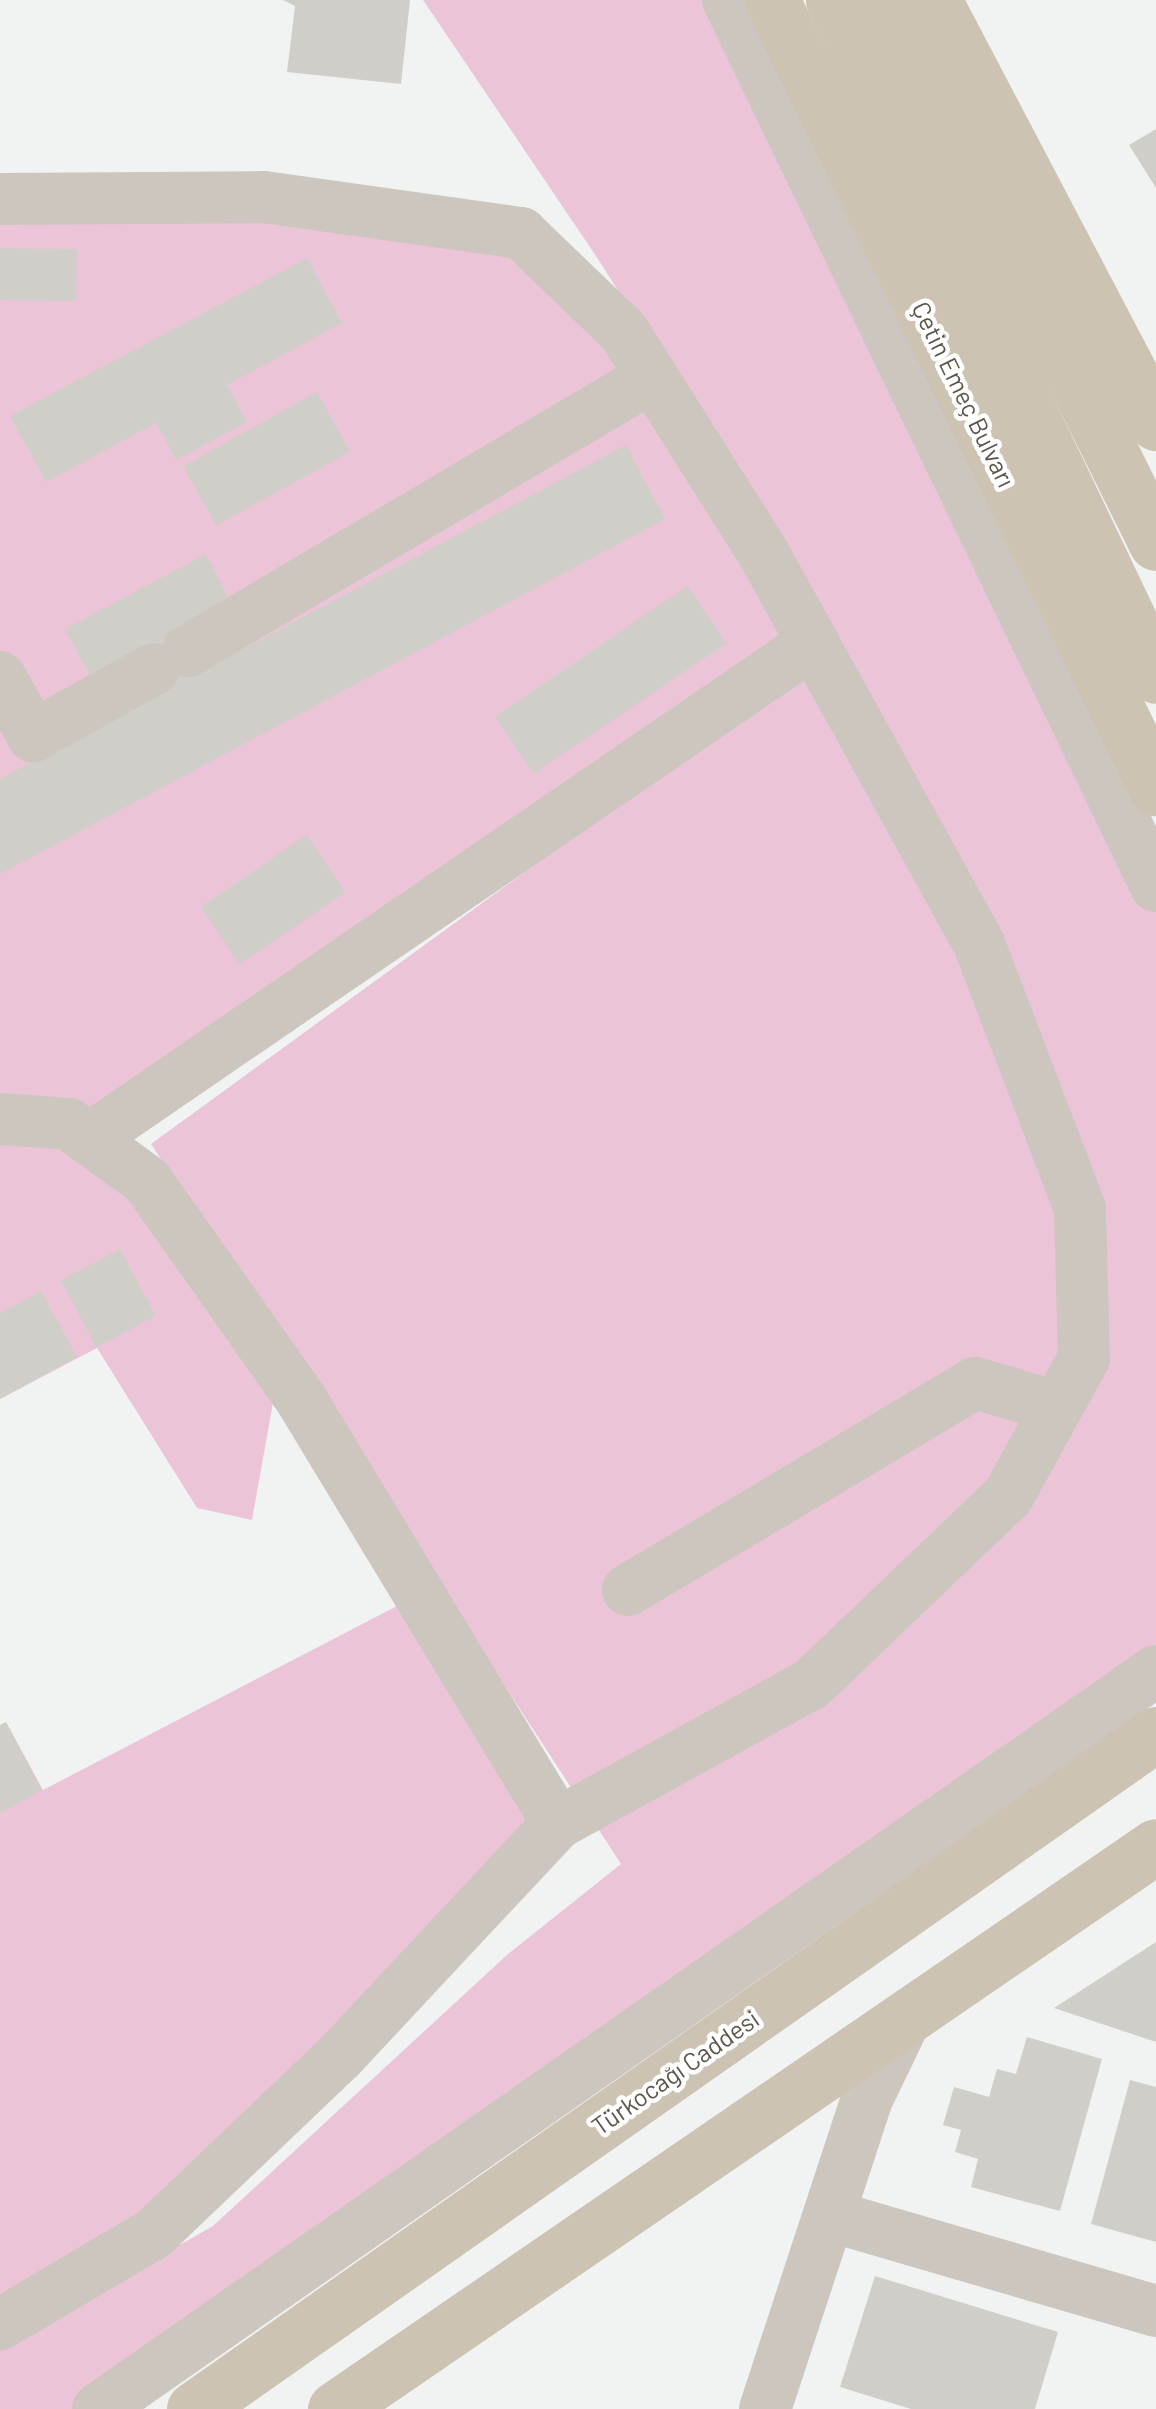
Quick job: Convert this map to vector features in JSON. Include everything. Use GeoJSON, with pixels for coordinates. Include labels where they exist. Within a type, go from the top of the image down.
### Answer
{"type":"FeatureCollection","features":[{"type":"Feature","properties":{"kind":"main road","name":"Çetin Emeç Bulvarı"},"geometry":{"type":"LineString","coordinates":[[772,0],[1156,788]]}},
{"type":"Feature","properties":{"kind":"main road","name":"Çetin Emeç Bulvarı"},"geometry":{"type":"LineString","coordinates":[[833,0],[1156,676]]}},
{"type":"Feature","properties":{"kind":"main road"},"geometry":{"type":"LineString","coordinates":[[888,0],[1156,543]]}},
{"type":"Feature","properties":{"kind":"main road"},"geometry":{"type":"LineString","coordinates":[[934,0],[1156,421]]}},
{"type":"Feature","properties":{"kind":"main road","name":"Türkocağı Caddesi"},"geometry":{"type":"LineString","coordinates":[[194,2409],[1156,1734]]}},
{"type":"Feature","properties":{"kind":"main road"},"geometry":{"type":"LineString","coordinates":[[335,2409],[903,2024],[1156,1846]]}},
{"type":"Feature","properties":{"kind":"street"},"geometry":{"type":"LineString","coordinates":[[728,0],[1156,886]]}},
{"type":"Feature","properties":{"kind":"street"},"geometry":{"type":"LineString","coordinates":[[0,199],[264,197],[521,233],[622,331],[813,643],[979,944],[1080,1210],[1084,1358],[1008,1496],[812,1684],[558,1822],[338,2058],[153,2234],[0,2324]]}},
{"type":"Feature","properties":{"kind":"street"},"geometry":{"type":"LineString","coordinates":[[0,677],[33,736],[171,660],[652,377]]}},
{"type":"Feature","properties":{"kind":"street"},"geometry":{"type":"LineString","coordinates":[[89,1138],[813,643]]}},
{"type":"Feature","properties":{"kind":"street"},"geometry":{"type":"LineString","coordinates":[[0,1118],[69,1124],[148,1180],[302,1402],[558,1822]]}},
{"type":"Feature","properties":{"kind":"street"},"geometry":{"type":"LineString","coordinates":[[628,1590],[975,1382],[1056,1406]]}},
{"type":"Feature","properties":{"kind":"street"},"geometry":{"type":"LineString","coordinates":[[98,2409],[1156,1671]]}},
{"type":"Feature","properties":{"kind":"street"},"geometry":{"type":"LineString","coordinates":[[765,2409],[866,2101],[903,2024]]}},
{"type":"Feature","properties":{"kind":"street"},"geometry":{"type":"LineString","coordinates":[[831,2216],[1156,2311]]}},
{"type":"Feature","properties":{"kind":"shaded area"},"geometry":{"type":"Polygon","coordinates":[[[423,0],[728,0],[1156,886],[1156,1671],[98,2409],[0,2409],[0,2347],[213,2226],[508,1954],[621,1864],[151,1144],[841,642],[598,259],[423,0]]]}},
{"type":"Feature","properties":{"kind":"shaded area"},"geometry":{"type":"Polygon","coordinates":[[[0,199],[521,233],[813,643],[90,1138],[279,1369],[252,1520],[197,1508],[97,1348],[0,1399],[0,199]]]}},
{"type":"Feature","properties":{"kind":"shaded area"},"geometry":{"type":"Polygon","coordinates":[[[420,1594],[558,1823],[338,2058],[0,2324],[0,1725],[6,1722],[43,1790],[420,1594]]]}},
{"type":"Feature","properties":{"kind":"building"},"geometry":{"type":"Polygon","coordinates":[[[283,0],[410,0],[401,84],[287,72],[295,6],[283,0]]]}},
{"type":"Feature","properties":{"kind":"building"},"geometry":{"type":"Polygon","coordinates":[[[1156,129],[1156,188],[1129,145],[1156,129]]]}},
{"type":"Feature","properties":{"kind":"building"},"geometry":{"type":"Polygon","coordinates":[[[0,248],[77,249],[76,301],[0,300],[0,248]]]}},
{"type":"Feature","properties":{"kind":"building"},"geometry":{"type":"Polygon","coordinates":[[[307,258],[342,323],[227,385],[247,422],[176,460],[156,423],[46,482],[10,416],[307,258]]]}},
{"type":"Feature","properties":{"kind":"building"},"geometry":{"type":"Polygon","coordinates":[[[317,392],[350,451],[216,526],[183,466],[317,392]]]}},
{"type":"Feature","properties":{"kind":"building"},"geometry":{"type":"Polygon","coordinates":[[[626,445],[665,519],[0,874],[0,779],[166,690],[91,678],[65,629],[206,554],[231,603],[200,672],[626,445]]]}},
{"type":"Feature","properties":{"kind":"building"},"geometry":{"type":"Polygon","coordinates":[[[688,586],[727,643],[533,773],[495,716],[688,586]]]}},
{"type":"Feature","properties":{"kind":"building"},"geometry":{"type":"Polygon","coordinates":[[[307,835],[346,892],[239,964],[201,907],[307,835]]]}},
{"type":"Feature","properties":{"kind":"building"},"geometry":{"type":"Polygon","coordinates":[[[120,1249],[156,1316],[97,1348],[61,1280],[120,1249]]]}},
{"type":"Feature","properties":{"kind":"building"},"geometry":{"type":"Polygon","coordinates":[[[41,1291],[77,1357],[0,1399],[0,1313],[41,1291]]]}},
{"type":"Feature","properties":{"kind":"building"},"geometry":{"type":"Polygon","coordinates":[[[6,1722],[42,1790],[0,1813],[0,1725],[6,1722]]]}},
{"type":"Feature","properties":{"kind":"building"},"geometry":{"type":"Polygon","coordinates":[[[1156,1942],[1156,2042],[1054,2008],[1156,1942]]]}},
{"type":"Feature","properties":{"kind":"building"},"geometry":{"type":"Polygon","coordinates":[[[1027,2037],[1102,2059],[1060,2211],[971,2187],[978,2159],[955,2152],[961,2130],[943,2125],[954,2087],[989,2097],[997,2069],[1016,2074],[1027,2037]]]}},
{"type":"Feature","properties":{"kind":"building"},"geometry":{"type":"Polygon","coordinates":[[[1130,2080],[1156,2087],[1156,2242],[1091,2224],[1130,2080]]]}},
{"type":"Feature","properties":{"kind":"building"},"geometry":{"type":"Polygon","coordinates":[[[875,2276],[1058,2332],[1035,2409],[911,2409],[840,2387],[875,2276]]]}}]}
